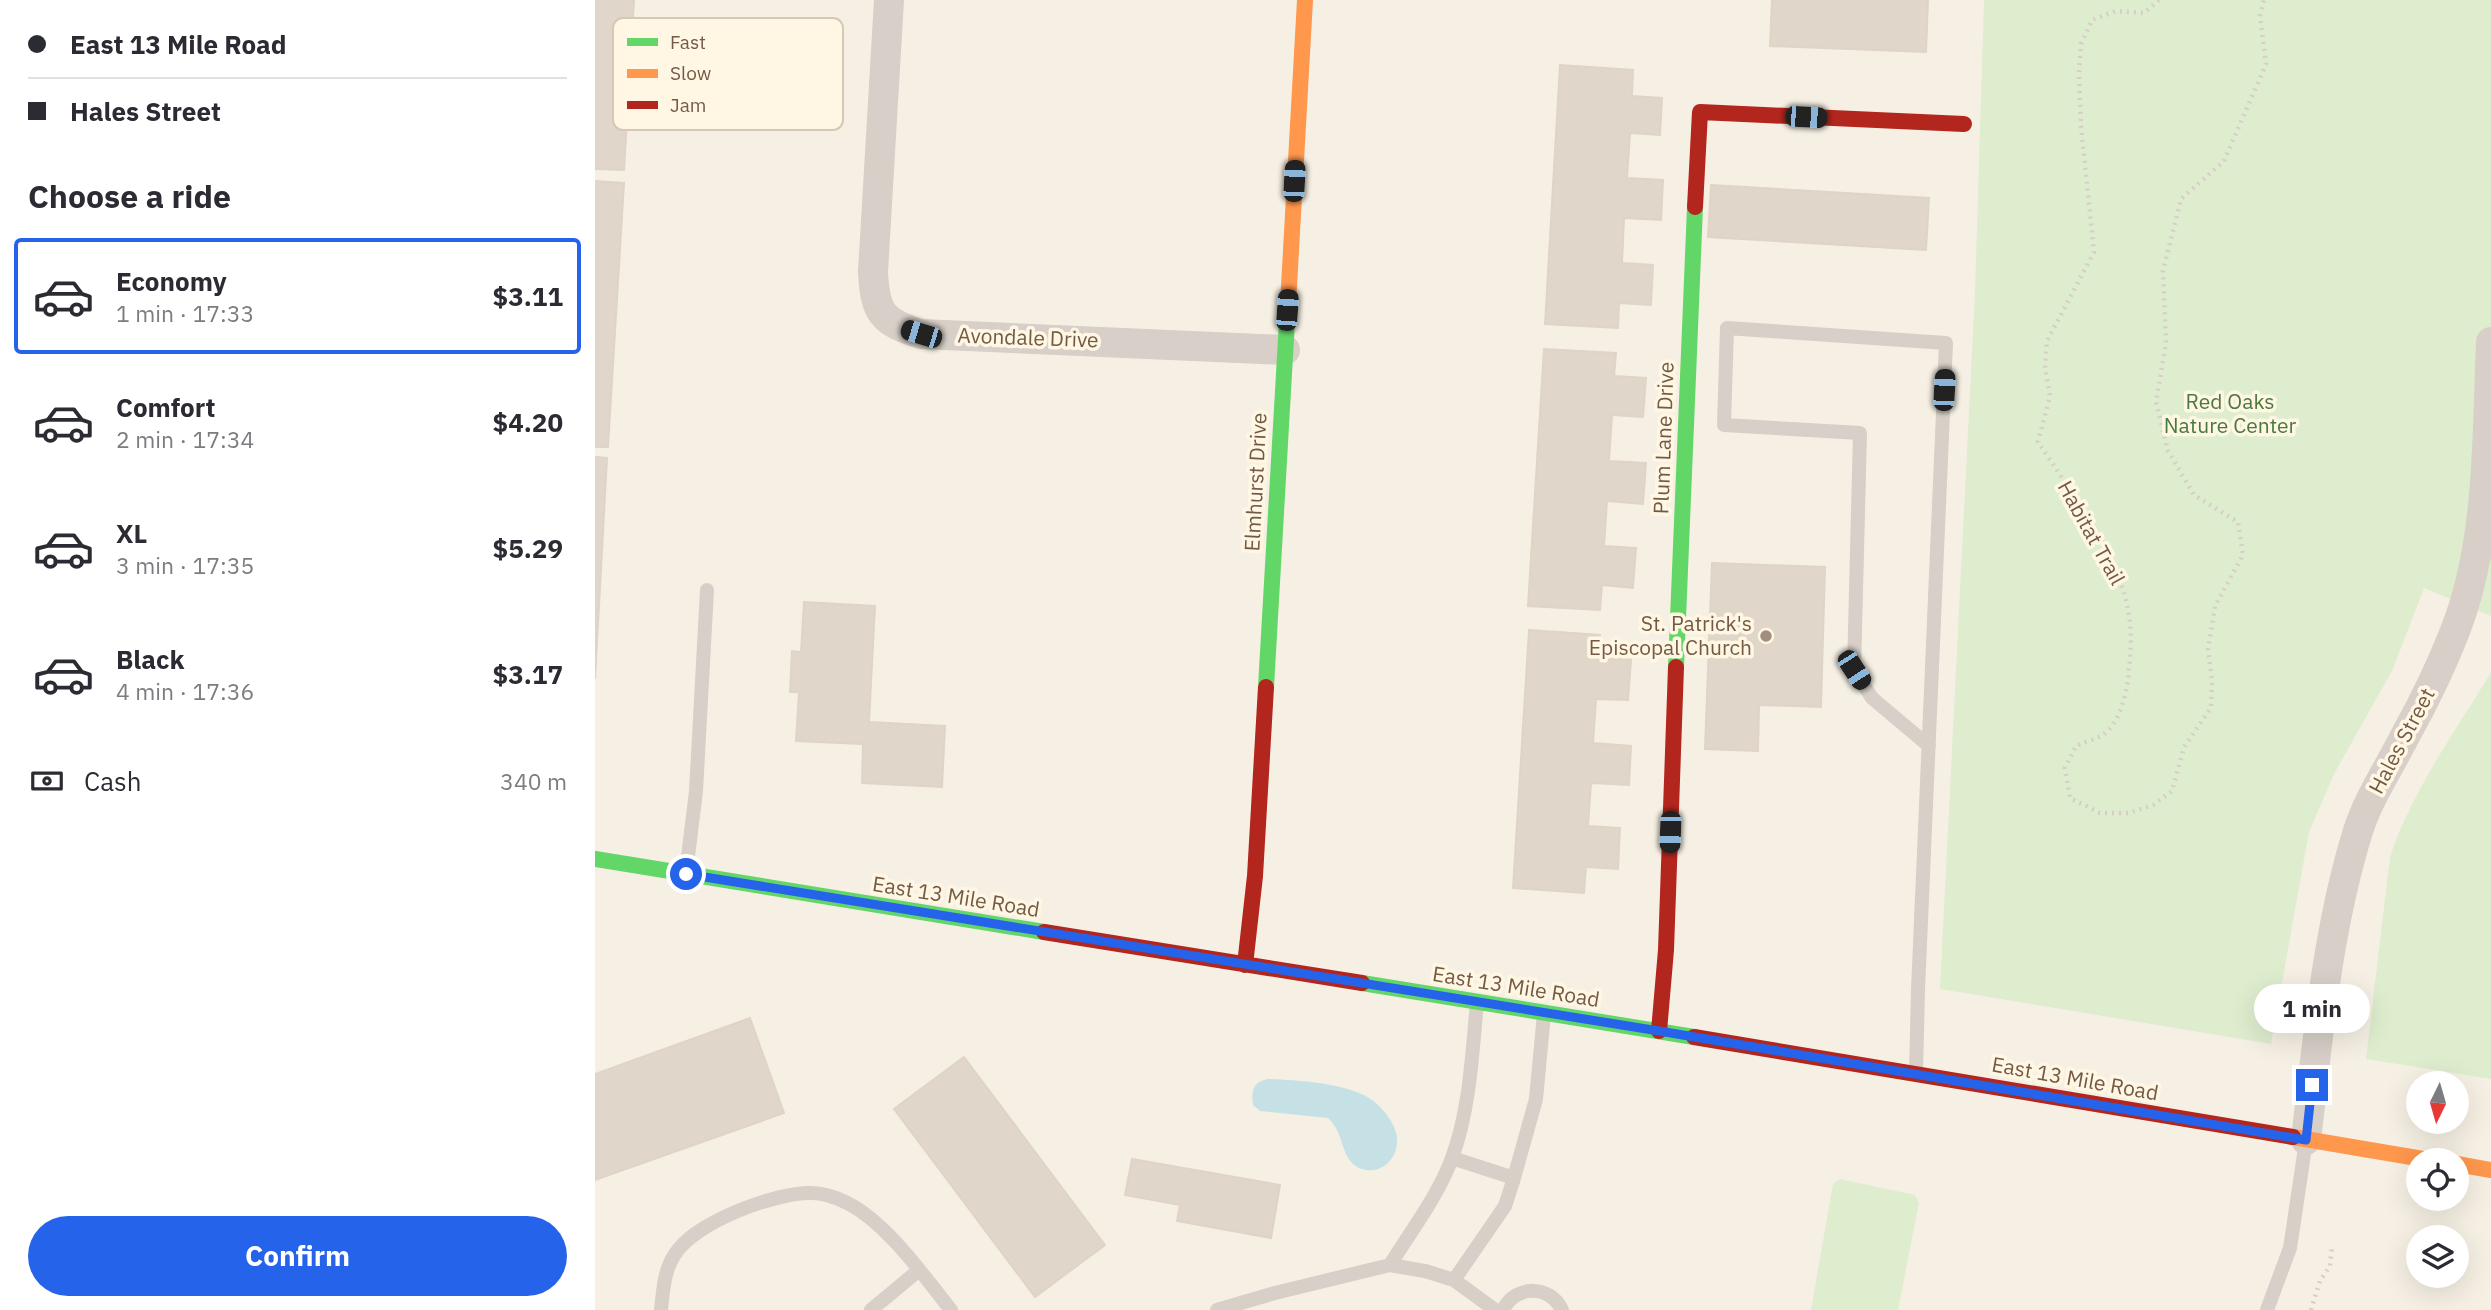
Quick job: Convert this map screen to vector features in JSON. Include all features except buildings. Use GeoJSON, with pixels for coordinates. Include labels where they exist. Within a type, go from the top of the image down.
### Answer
{"type":"FeatureCollection","features":[{"type":"Feature","properties":{"kind":"street","name":"Avondale Drive"},"geometry":{"type":"LineString","coordinates":[[889,0],[873,272],[874,297],[884,317],[902,328],[921,334],[1285,349]]}},
{"type":"Feature","properties":{"kind":"street","name":"Elmhurst Drive"},"geometry":{"type":"LineString","coordinates":[[1245,965],[1255,876],[1305,0]]}},
{"type":"Feature","properties":{"kind":"street","name":"Plum Lane Drive"},"geometry":{"type":"LineString","coordinates":[[1659,1031],[1666,950],[1700,111],[1964,124]]}},
{"type":"Feature","properties":{"kind":"street","name":"Hales Street"},"geometry":{"type":"LineString","coordinates":[[2306,1140],[2335,920],[2356,840],[2374,792],[2434,682],[2457,627],[2468,587],[2483,502],[2491,342]]}},
{"type":"Feature","properties":{"kind":"street","name":"East 13 Mile Road"},"geometry":{"type":"LineString","coordinates":[[595,859],[1544,1012],[2406,1156]]}},
{"type":"Feature","properties":{"kind":"street"},"geometry":{"type":"LineString","coordinates":[[2469,1166],[2491,1170]]}},
{"type":"Feature","properties":{"kind":"lane"},"geometry":{"type":"LineString","coordinates":[[1916,1074],[1946,343],[1727,328],[1724,425],[1860,433],[1854,670],[1872,698],[1929,746]]}},
{"type":"Feature","properties":{"kind":"lane"},"geometry":{"type":"LineString","coordinates":[[686,874],[696,791],[707,590]]}},
{"type":"Feature","properties":{"kind":"lane"},"geometry":{"type":"LineString","coordinates":[[1390,1265],[1443,1178],[1452,1158],[1469,1087],[1478,1002]]}},
{"type":"Feature","properties":{"kind":"lane"},"geometry":{"type":"LineString","coordinates":[[1454,1280],[1505,1206],[1536,1099],[1544,1012]]}},
{"type":"Feature","properties":{"kind":"lane"},"geometry":{"type":"LineString","coordinates":[[2267,1310],[2290,1248],[2306,1140]]}},
{"type":"Feature","properties":{"kind":"lane"},"geometry":{"type":"LineString","coordinates":[[1452,1158],[1514,1178]]}},
{"type":"Feature","properties":{"kind":"lane"},"geometry":{"type":"LineString","coordinates":[[661,1310],[664,1282],[675,1253],[698,1231],[720,1217],[792,1194],[815,1193],[844,1201],[874,1220],[951,1310]]}},
{"type":"Feature","properties":{"kind":"lane"},"geometry":{"type":"LineString","coordinates":[[1217,1310],[1390,1265],[1425,1271],[1454,1280],[1495,1310]]}},
{"type":"Feature","properties":{"kind":"lane"},"geometry":{"type":"LineString","coordinates":[[871,1310],[919,1270]]}},
{"type":"Feature","properties":{"kind":"lane"},"geometry":{"type":"LineString","coordinates":[[1503,1310],[1513,1297],[1532,1290],[1552,1296],[1562,1310]]}},
{"type":"Feature","properties":{"kind":"path","name":"Habitat Trail"},"geometry":{"type":"LineString","coordinates":[[2159,0],[2144,13],[2116,11],[2092,20],[2081,44],[2081,126],[2094,252],[2047,341],[2045,367],[2050,396],[2038,442],[2087,516],[2120,580],[2129,614],[2131,645],[2128,687],[2119,713],[2103,735],[2076,746],[2065,768],[2070,798],[2100,813],[2129,813],[2153,806],[2172,791],[2184,747],[2211,708],[2212,680],[2208,650],[2215,606],[2243,555],[2238,522],[2194,495],[2168,452],[2155,402],[2166,342],[2163,271],[2181,198],[2224,161],[2266,64],[2260,16],[2263,0]]}},
{"type":"Feature","properties":{"kind":"path"},"geometry":{"type":"LineString","coordinates":[[2311,1310],[2320,1281],[2330,1266],[2332,1246]]}},
{"type":"Feature","properties":{"kind":"green space","name":"Red Oaks Nature Center"},"geometry":{"type":"Polygon","coordinates":[[[1984,0],[2491,0],[2491,616],[2424,588],[2393,669],[2334,774],[2309,832],[2271,1044],[1940,989],[1975,292],[1984,0]]]}},
{"type":"Feature","properties":{"kind":"green space"},"geometry":{"type":"Polygon","coordinates":[[[2491,672],[2491,1079],[2469,1075],[2469,1071],[2441,1071],[2366,1059],[2390,857],[2409,810],[2491,672]]]}},
{"type":"Feature","properties":{"kind":"green space"},"geometry":{"type":"Polygon","coordinates":[[[1840,1179],[1915,1195],[1919,1203],[1898,1310],[1811,1310],[1833,1184],[1840,1179]]]}},
{"type":"Feature","properties":{"kind":"water"},"geometry":{"type":"Polygon","coordinates":[[[1268,1079],[1334,1086],[1369,1098],[1387,1114],[1396,1131],[1397,1145],[1391,1159],[1381,1168],[1374,1170],[1359,1168],[1345,1152],[1337,1131],[1328,1118],[1260,1111],[1253,1105],[1253,1091],[1259,1082],[1268,1079]]]}},
{"type":"Feature","properties":{"kind":"traffic: fast"},"geometry":{"type":"LineString","coordinates":[[1676,667],[1695,207]]}},
{"type":"Feature","properties":{"kind":"traffic: fast"},"geometry":{"type":"LineString","coordinates":[[1266,687],[1288,304]]}},
{"type":"Feature","properties":{"kind":"traffic: fast"},"geometry":{"type":"LineString","coordinates":[[595,859],[1044,932]]}},
{"type":"Feature","properties":{"kind":"traffic: fast"},"geometry":{"type":"LineString","coordinates":[[1362,983],[1694,1037]]}},
{"type":"Feature","properties":{"kind":"traffic: slow"},"geometry":{"type":"LineString","coordinates":[[1288,304],[1305,0]]}},
{"type":"Feature","properties":{"kind":"traffic: slow"},"geometry":{"type":"LineString","coordinates":[[2293,1137],[2406,1156]]}},
{"type":"Feature","properties":{"kind":"traffic: slow"},"geometry":{"type":"LineString","coordinates":[[2469,1166],[2491,1170]]}},
{"type":"Feature","properties":{"kind":"traffic: jam"},"geometry":{"type":"LineString","coordinates":[[1695,207],[1700,112],[1964,124]]}},
{"type":"Feature","properties":{"kind":"traffic: jam"},"geometry":{"type":"LineString","coordinates":[[1659,1031],[1666,950],[1676,667]]}},
{"type":"Feature","properties":{"kind":"traffic: jam"},"geometry":{"type":"LineString","coordinates":[[1245,965],[1255,876],[1266,687]]}},
{"type":"Feature","properties":{"kind":"traffic: jam"},"geometry":{"type":"LineString","coordinates":[[1044,932],[1362,983]]}},
{"type":"Feature","properties":{"kind":"traffic: jam"},"geometry":{"type":"LineString","coordinates":[[1694,1037],[2293,1137]]}},
{"type":"Feature","properties":{"kind":"place","name":"St. Patrick's Episcopal Church"},"geometry":{"type":"Point","coordinates":[1766,636]}},
{"type":"Feature","properties":{"kind":"route"},"geometry":{"type":"LineString","coordinates":[[686,874],[1659,1031],[2306,1140],[2312,1085]]}}]}
